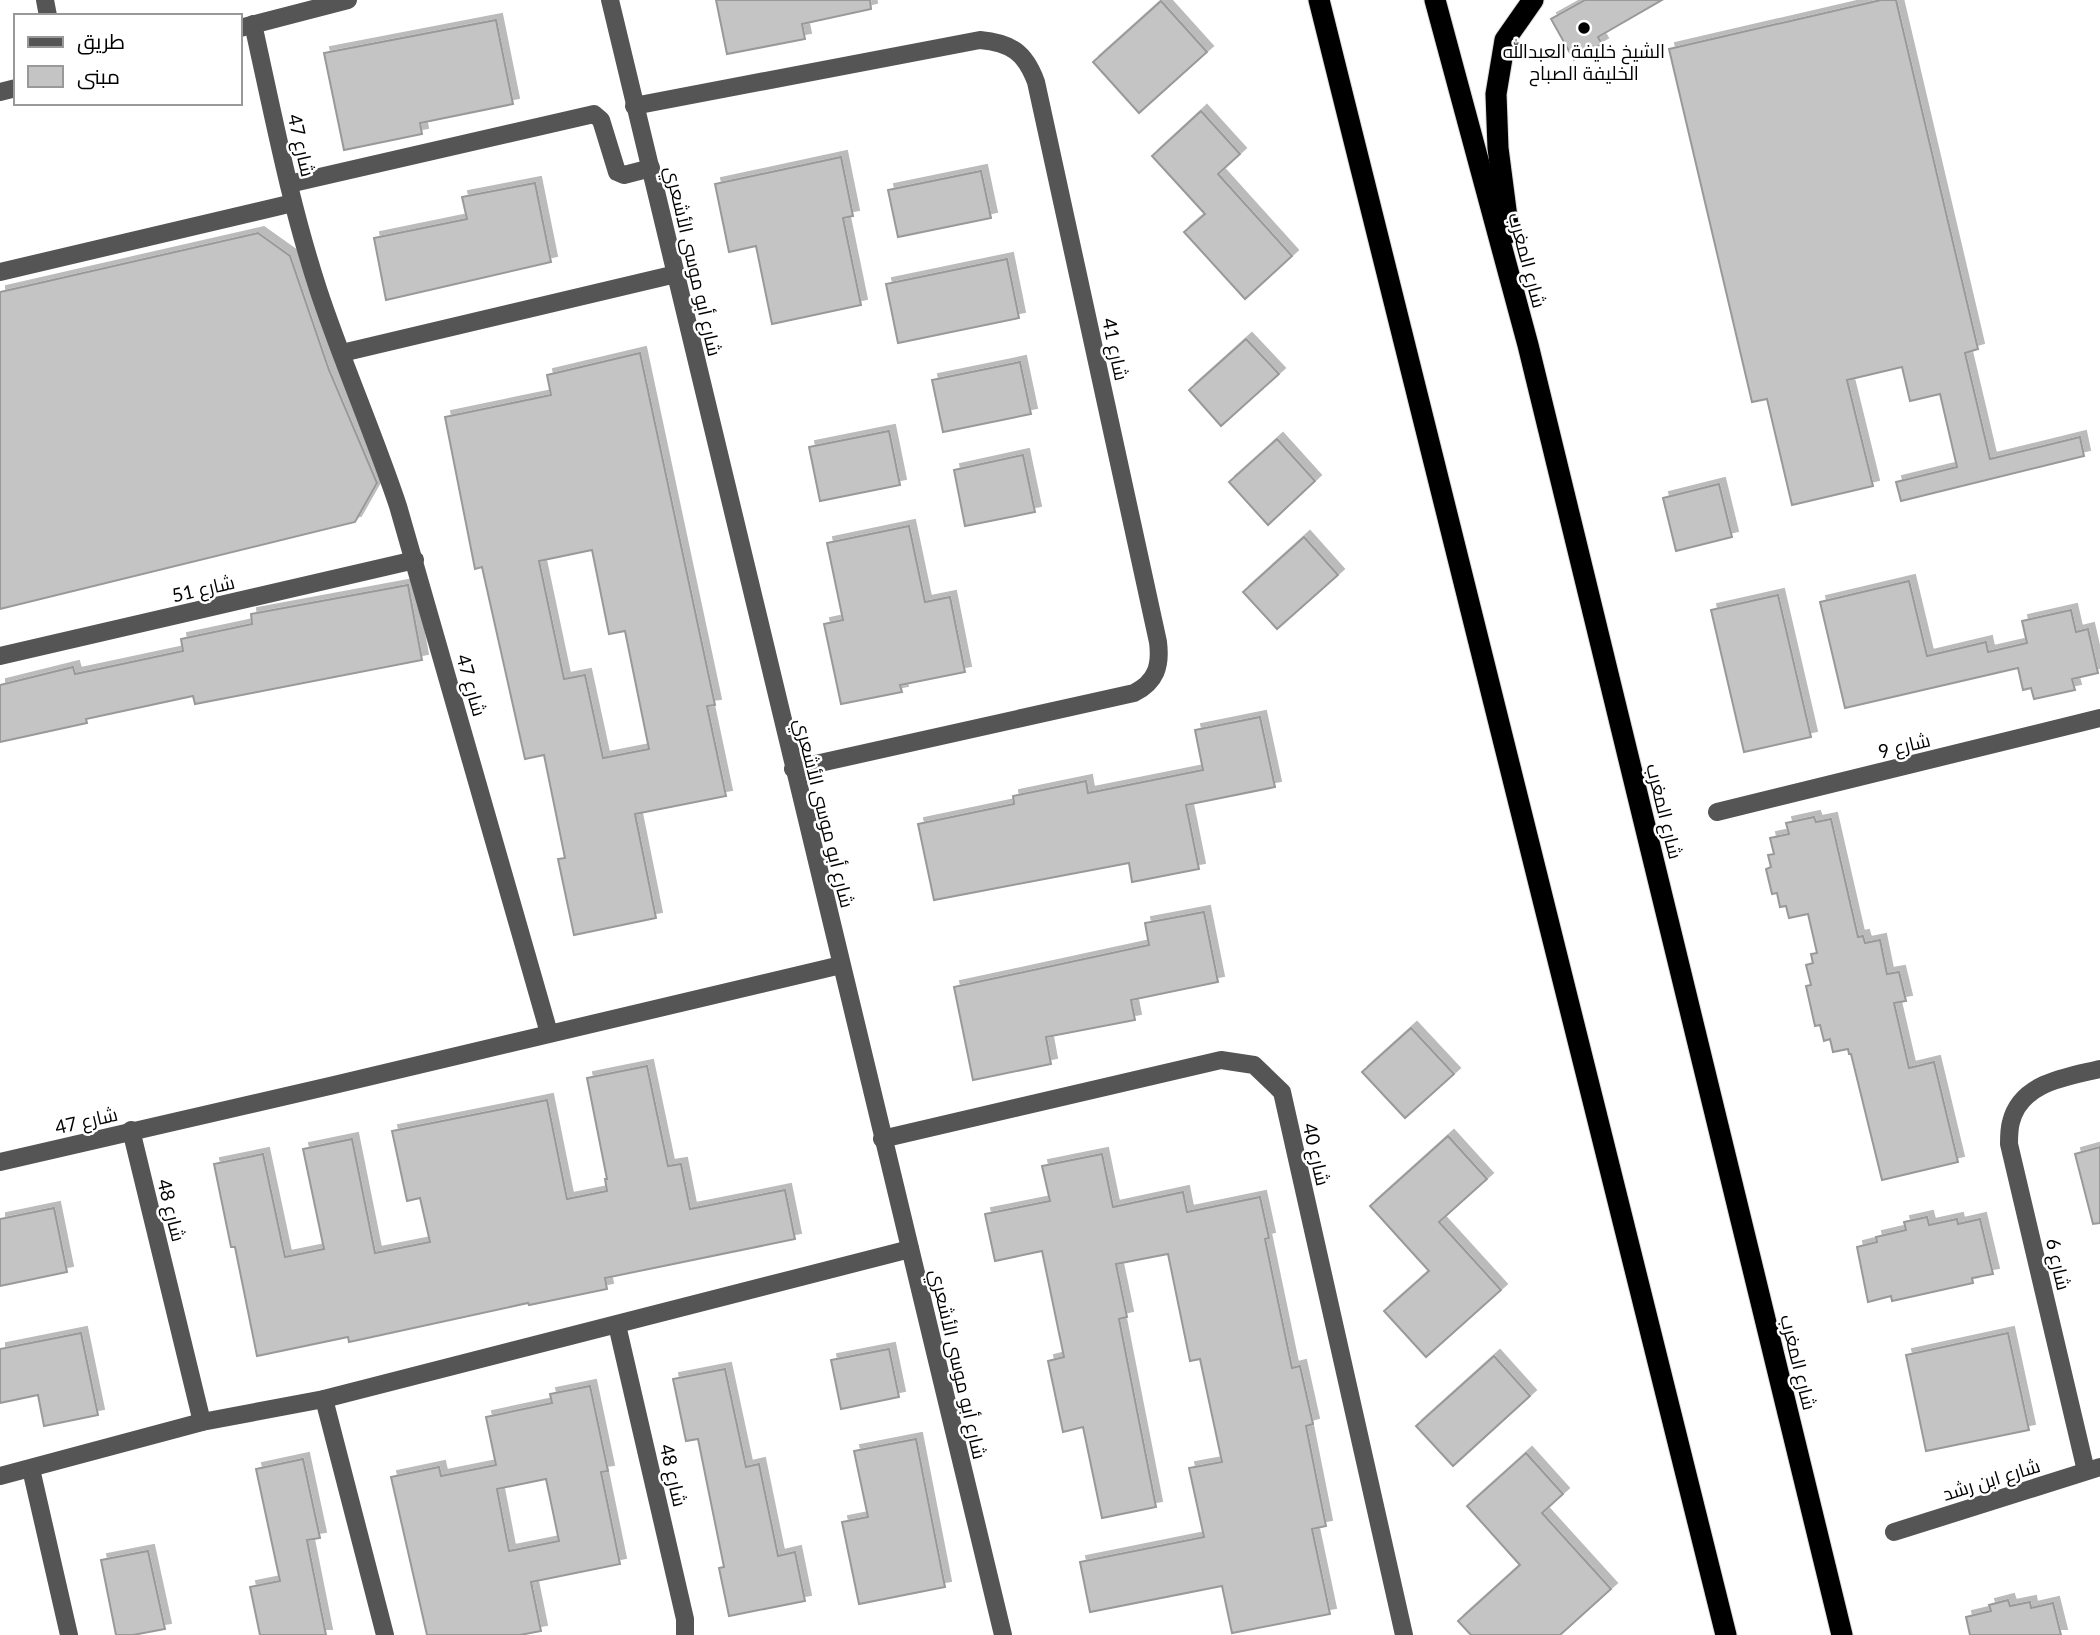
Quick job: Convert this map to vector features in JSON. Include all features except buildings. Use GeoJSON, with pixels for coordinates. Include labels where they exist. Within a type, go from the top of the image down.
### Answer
{"type":"FeatureCollection","features":[{"type":"Feature","properties":{"kind":"highway"},"geometry":{"type":"LineString","coordinates":[[1319,0],[1726,1635]]}},
{"type":"Feature","properties":{"kind":"highway","name":"شارع المغرب"},"geometry":{"type":"LineString","coordinates":[[1435,0],[1528,345],[1842,1635]]}},
{"type":"Feature","properties":{"kind":"highway"},"geometry":{"type":"LineString","coordinates":[[1520,318],[1498,148],[1496,94],[1505,40],[1533,0]]}},
{"type":"Feature","properties":{"kind":"street"},"geometry":{"type":"LineString","coordinates":[[246,26],[346,0]]}},
{"type":"Feature","properties":{"kind":"street","name":"شارع أبو موسى الأشعري"},"geometry":{"type":"LineString","coordinates":[[610,0],[1003,1635]]}},
{"type":"Feature","properties":{"kind":"street","name":"شارع 47"},"geometry":{"type":"LineString","coordinates":[[246,26],[320,294],[377,444],[415,560],[549,1033]]}},
{"type":"Feature","properties":{"kind":"street","name":"شارع 41"},"geometry":{"type":"LineString","coordinates":[[634,106],[980,40],[996,41],[1012,47],[1030,66],[1036,82],[1158,642],[1160,657],[1157,673],[1147,687],[1134,693],[793,769]]}},
{"type":"Feature","properties":{"kind":"street"},"geometry":{"type":"LineString","coordinates":[[289,184],[594,114],[601,120],[617,172],[624,175],[651,168]]}},
{"type":"Feature","properties":{"kind":"street"},"geometry":{"type":"LineString","coordinates":[[0,272],[293,203]]}},
{"type":"Feature","properties":{"kind":"street"},"geometry":{"type":"LineString","coordinates":[[342,353],[676,274]]}},
{"type":"Feature","properties":{"kind":"street","name":"شارع 51"},"geometry":{"type":"LineString","coordinates":[[0,656],[415,560]]}},
{"type":"Feature","properties":{"kind":"street","name":"شارع 9"},"geometry":{"type":"LineString","coordinates":[[1717,812],[2100,718]]}},
{"type":"Feature","properties":{"kind":"street","name":"شارع 47"},"geometry":{"type":"LineString","coordinates":[[0,1161],[841,965]]}},
{"type":"Feature","properties":{"kind":"street","name":"شارع 40"},"geometry":{"type":"LineString","coordinates":[[882,1139],[1221,1060],[1254,1065],[1282,1092],[1404,1635]]}},
{"type":"Feature","properties":{"kind":"street","name":"شارع 6"},"geometry":{"type":"LineString","coordinates":[[2093,1469],[2008,1144],[2011,1120],[2026,1096],[2049,1081],[2100,1069]]}},
{"type":"Feature","properties":{"kind":"street","name":"شارع 48"},"geometry":{"type":"LineString","coordinates":[[131,1130],[202,1422]]}},
{"type":"Feature","properties":{"kind":"street"},"geometry":{"type":"LineString","coordinates":[[0,1476],[202,1422],[324,1399],[910,1249]]}},
{"type":"Feature","properties":{"kind":"street","name":"شارع 48"},"geometry":{"type":"LineString","coordinates":[[617,1325],[685,1619],[685,1635]]}},
{"type":"Feature","properties":{"kind":"street"},"geometry":{"type":"LineString","coordinates":[[324,1399],[385,1635]]}},
{"type":"Feature","properties":{"kind":"street"},"geometry":{"type":"LineString","coordinates":[[31,1469],[69,1635]]}},
{"type":"Feature","properties":{"kind":"street","name":"شارع ابن رشد"},"geometry":{"type":"LineString","coordinates":[[1894,1532],[2093,1469]]}},
{"type":"Feature","properties":{"kind":"place","name":"الشيخ خليفة العبدالله الخليفة الصباح"},"geometry":{"type":"Point","coordinates":[1584,28]}}]}
